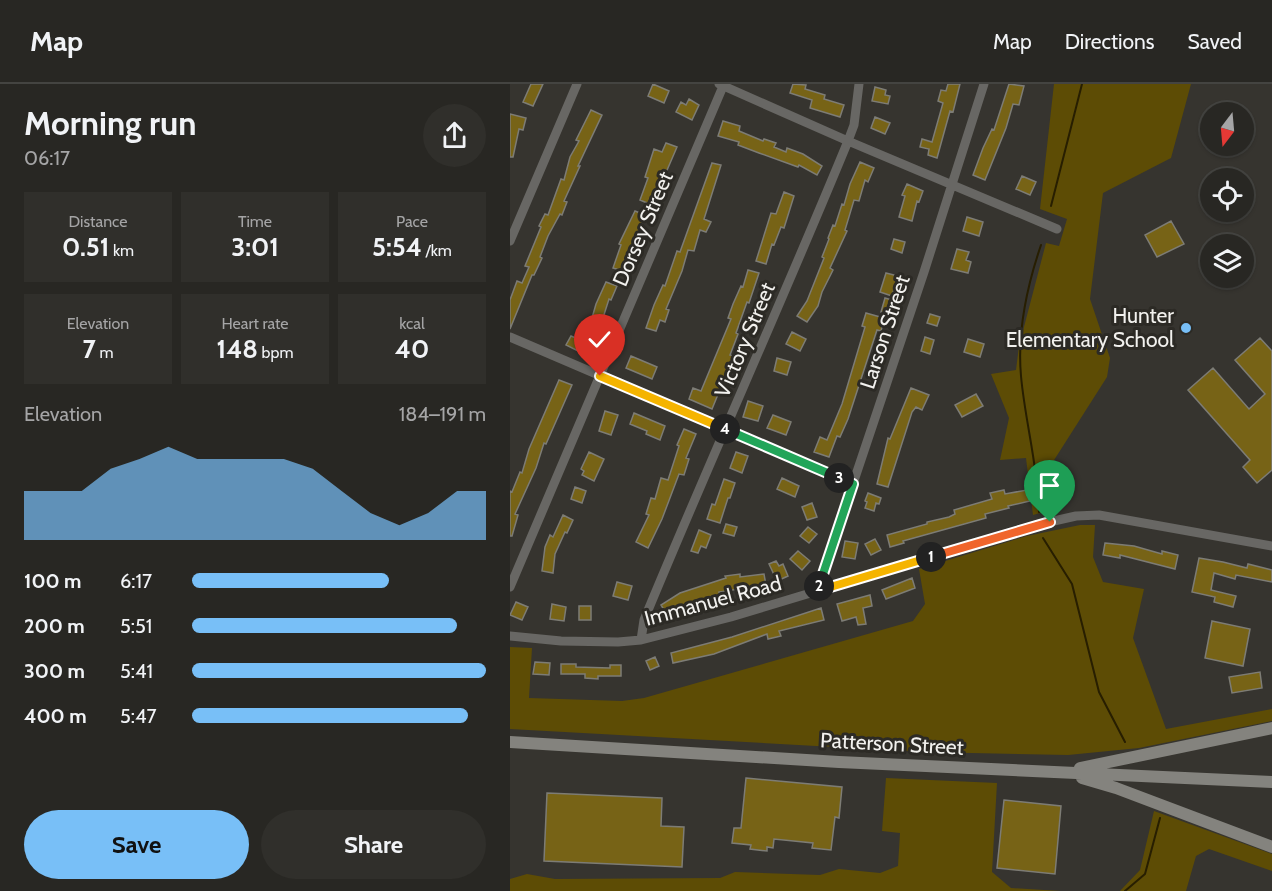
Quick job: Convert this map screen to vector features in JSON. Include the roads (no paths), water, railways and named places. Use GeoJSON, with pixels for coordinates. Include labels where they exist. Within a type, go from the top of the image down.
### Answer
{"type":"FeatureCollection","features":[{"type":"Feature","properties":{"kind":"main road"},"geometry":{"type":"LineString","coordinates":[[1061,772],[1272,728]]}},
{"type":"Feature","properties":{"kind":"main road","name":"Patterson Street"},"geometry":{"type":"LineString","coordinates":[[510,742],[828,761],[1272,782]]}},
{"type":"Feature","properties":{"kind":"main road"},"geometry":{"type":"LineString","coordinates":[[1061,772],[1116,788],[1272,847]]}},
{"type":"Feature","properties":{"kind":"street"},"geometry":{"type":"LineString","coordinates":[[510,241],[578,84]]}},
{"type":"Feature","properties":{"kind":"street","name":"Victory Street"},"geometry":{"type":"LineString","coordinates":[[641,640],[644,620],[690,509],[726,430],[848,141],[854,125],[859,84]]}},
{"type":"Feature","properties":{"kind":"street","name":"Larson Street"},"geometry":{"type":"LineString","coordinates":[[817,591],[984,84]]}},
{"type":"Feature","properties":{"kind":"street"},"geometry":{"type":"LineString","coordinates":[[722,85],[1057,229]]}},
{"type":"Feature","properties":{"kind":"street","name":"Dorsey Street"},"geometry":{"type":"LineString","coordinates":[[510,587],[722,85]]}},
{"type":"Feature","properties":{"kind":"street"},"geometry":{"type":"LineString","coordinates":[[510,337],[853,484]]}},
{"type":"Feature","properties":{"kind":"street","name":"Immanuel Road"},"geometry":{"type":"LineString","coordinates":[[510,636],[561,642],[641,640],[731,617],[1025,528],[1076,516],[1099,515],[1272,546]]}},
{"type":"Feature","properties":{"kind":"waterway"},"geometry":{"type":"LineString","coordinates":[[1051,206],[1082,84]]}},
{"type":"Feature","properties":{"kind":"waterway"},"geometry":{"type":"LineString","coordinates":[[1039,512],[1021,376],[1020,342],[1031,276],[1041,245]]}},
{"type":"Feature","properties":{"kind":"waterway"},"geometry":{"type":"LineString","coordinates":[[1043,538],[1072,584],[1099,692],[1125,742]]}},
{"type":"Feature","properties":{"kind":"waterway"},"geometry":{"type":"LineString","coordinates":[[1125,891],[1145,874],[1160,818]]}},
{"type":"Feature","properties":{"kind":"place","name":"Hunter Elementary School"},"geometry":{"type":"Point","coordinates":[1186,328]}}]}
